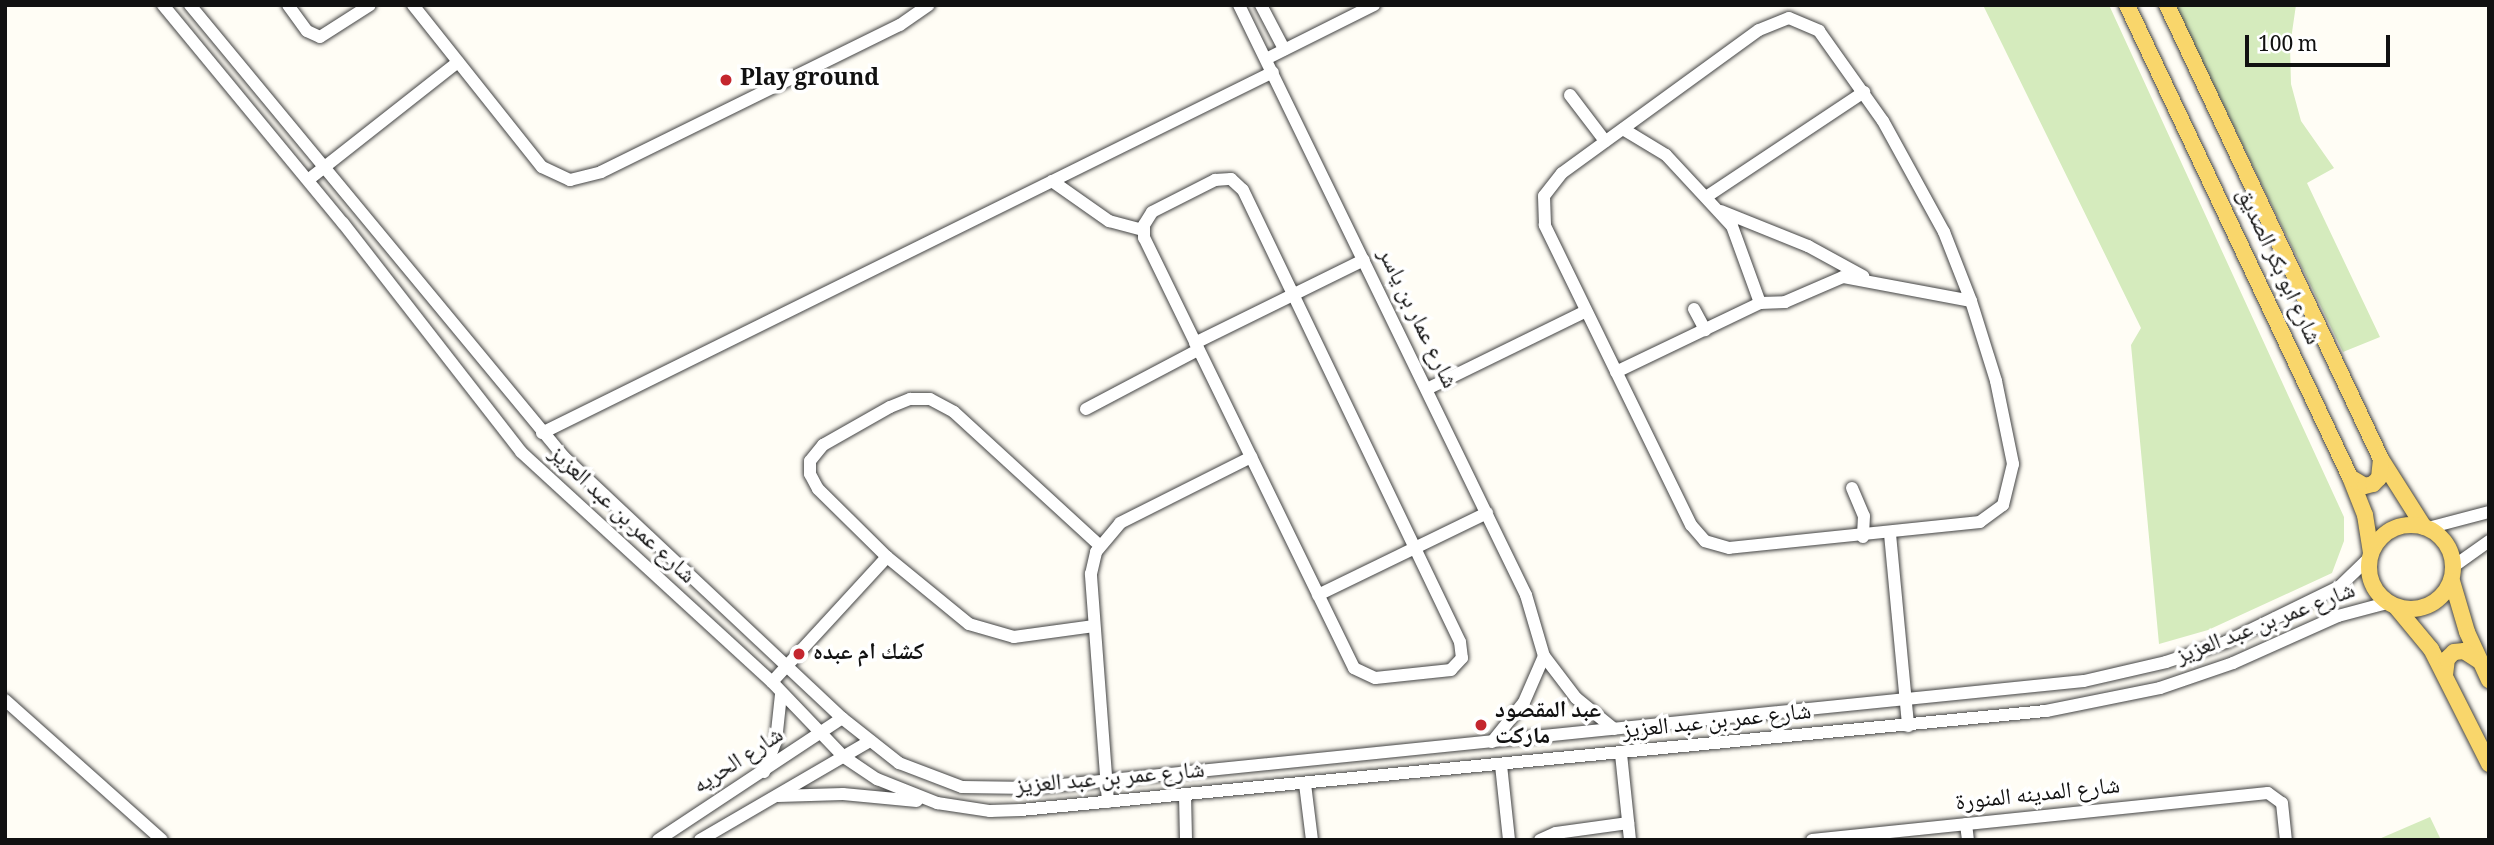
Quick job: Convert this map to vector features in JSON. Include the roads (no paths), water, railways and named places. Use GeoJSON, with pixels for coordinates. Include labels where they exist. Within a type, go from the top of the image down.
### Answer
{"type":"FeatureCollection","features":[{"type":"Feature","properties":{"kind":"main road","name":"شارع ابو بكر الصديق"},"geometry":{"type":"LineString","coordinates":[[2127,5],[2350,477],[2365,515],[2370,555]]}},
{"type":"Feature","properties":{"kind":"main road","name":"شارع ابو بكر الصديق"},"geometry":{"type":"LineString","coordinates":[[2167,5],[2381,459],[2426,527]]}},
{"type":"Feature","properties":{"kind":"main road"},"geometry":{"type":"LineString","coordinates":[[2350,477],[2365,486],[2373,484],[2379,478],[2381,459]]}},
{"type":"Feature","properties":{"kind":"main road"},"geometry":{"type":"LineString","coordinates":[[2489,680],[2480,662],[2441,537],[2426,527],[2399,527],[2378,541],[2370,555],[2375,591],[2424,637],[2489,764]]}},
{"type":"Feature","properties":{"kind":"main road"},"geometry":{"type":"LineString","coordinates":[[2391,605],[2430,606],[2444,596],[2453,574]]}},
{"type":"Feature","properties":{"kind":"main road"},"geometry":{"type":"LineString","coordinates":[[2445,675],[2447,660],[2454,652],[2464,651],[2480,662]]}},
{"type":"Feature","properties":{"kind":"street","name":"شارع عمر بن عبد العزيز"},"geometry":{"type":"LineString","coordinates":[[163,5],[308,180],[521,452],[772,682],[818,734],[844,757],[877,779],[937,803],[990,811],[1108,802],[2046,711],[2122,698],[2221,667],[2323,623],[2391,605]]}},
{"type":"Feature","properties":{"kind":"street","name":"شارع عمر بن عبد العزيز"},"geometry":{"type":"LineString","coordinates":[[190,5],[542,433],[842,718],[899,763],[962,787],[999,790],[2043,687],[2125,673],[2226,642],[2339,587],[2370,555]]}},
{"type":"Feature","properties":{"kind":"street"},"geometry":{"type":"LineString","coordinates":[[288,5],[307,31],[320,37],[370,5]]}},
{"type":"Feature","properties":{"kind":"street"},"geometry":{"type":"LineString","coordinates":[[413,5],[541,167],[570,180],[586,178],[900,25],[929,5]]}},
{"type":"Feature","properties":{"kind":"street","name":"شارع عمار بن ياسر"},"geometry":{"type":"LineString","coordinates":[[1239,5],[1487,513],[1532,609],[1545,656],[1576,698],[1614,729]]}},
{"type":"Feature","properties":{"kind":"street"},"geometry":{"type":"LineString","coordinates":[[1261,5],[1284,49]]}},
{"type":"Feature","properties":{"kind":"street"},"geometry":{"type":"LineString","coordinates":[[1266,59],[1374,5]]}},
{"type":"Feature","properties":{"kind":"street"},"geometry":{"type":"LineString","coordinates":[[1790,18],[1819,31],[1864,92],[1921,187],[1971,300],[2011,445],[2012,474],[2007,496],[1996,512],[1980,523],[1863,537],[1729,548],[1705,541],[1691,524],[1545,225],[1543,203],[1553,180],[1605,141],[1759,30],[1790,18]]}},
{"type":"Feature","properties":{"kind":"street"},"geometry":{"type":"LineString","coordinates":[[308,180],[458,62]]}},
{"type":"Feature","properties":{"kind":"street"},"geometry":{"type":"LineString","coordinates":[[542,433],[1273,72]]}},
{"type":"Feature","properties":{"kind":"street"},"geometry":{"type":"LineString","coordinates":[[1706,197],[1864,92]]}},
{"type":"Feature","properties":{"kind":"street"},"geometry":{"type":"LineString","coordinates":[[1570,95],[1605,141]]}},
{"type":"Feature","properties":{"kind":"street"},"geometry":{"type":"LineString","coordinates":[[1623,129],[1657,147],[1716,209],[1741,243],[1750,285],[1760,303]]}},
{"type":"Feature","properties":{"kind":"street"},"geometry":{"type":"LineString","coordinates":[[1231,179],[1243,190],[1462,647],[1459,663],[1451,670],[1363,676],[1354,668],[1143,230],[1157,209],[1215,180],[1231,179]]}},
{"type":"Feature","properties":{"kind":"street"},"geometry":{"type":"LineString","coordinates":[[1052,181],[1109,221],[1143,230]]}},
{"type":"Feature","properties":{"kind":"street"},"geometry":{"type":"LineString","coordinates":[[1716,209],[1808,246],[1866,278],[1917,293],[1971,300]]}},
{"type":"Feature","properties":{"kind":"street"},"geometry":{"type":"LineString","coordinates":[[1086,409],[1197,346],[1364,260]]}},
{"type":"Feature","properties":{"kind":"street"},"geometry":{"type":"LineString","coordinates":[[1616,372],[1760,303],[1785,302],[1836,279],[1866,278]]}},
{"type":"Feature","properties":{"kind":"street"},"geometry":{"type":"LineString","coordinates":[[1694,309],[1705,330]]}},
{"type":"Feature","properties":{"kind":"street"},"geometry":{"type":"LineString","coordinates":[[1427,389],[1586,310]]}},
{"type":"Feature","properties":{"kind":"street"},"geometry":{"type":"LineString","coordinates":[[1094,626],[1019,636],[992,634],[957,617],[887,557],[814,484],[809,465],[815,451],[826,442],[897,404],[916,398],[948,408],[1099,545]]}},
{"type":"Feature","properties":{"kind":"street"},"geometry":{"type":"LineString","coordinates":[[1108,802],[1091,574],[1099,545],[1120,523],[1251,457]]}},
{"type":"Feature","properties":{"kind":"street"},"geometry":{"type":"LineString","coordinates":[[1852,488],[1864,516],[1863,537]]}},
{"type":"Feature","properties":{"kind":"street"},"geometry":{"type":"LineString","coordinates":[[2426,527],[2489,512]]}},
{"type":"Feature","properties":{"kind":"street"},"geometry":{"type":"LineString","coordinates":[[1318,595],[1487,513]]}},
{"type":"Feature","properties":{"kind":"street"},"geometry":{"type":"LineString","coordinates":[[1889,534],[1908,726]]}},
{"type":"Feature","properties":{"kind":"street"},"geometry":{"type":"LineString","coordinates":[[2453,574],[2489,541]]}},
{"type":"Feature","properties":{"kind":"street"},"geometry":{"type":"LineString","coordinates":[[772,682],[887,557]]}},
{"type":"Feature","properties":{"kind":"street"},"geometry":{"type":"LineString","coordinates":[[2313,601],[2323,623]]}},
{"type":"Feature","properties":{"kind":"street"},"geometry":{"type":"LineString","coordinates":[[1492,742],[1524,702],[1545,656]]}},
{"type":"Feature","properties":{"kind":"street"},"geometry":{"type":"LineString","coordinates":[[764,772],[776,741],[781,694]]}},
{"type":"Feature","properties":{"kind":"street"},"geometry":{"type":"LineString","coordinates":[[5,699],[162,840]]}},
{"type":"Feature","properties":{"kind":"street","name":"شارع الحريه"},"geometry":{"type":"LineString","coordinates":[[657,840],[764,772],[842,718]]}},
{"type":"Feature","properties":{"kind":"street","name":"شارع الحريه"},"geometry":{"type":"LineString","coordinates":[[701,839],[717,835],[774,796],[870,741]]}},
{"type":"Feature","properties":{"kind":"street"},"geometry":{"type":"LineString","coordinates":[[1621,754],[1630,840]]}},
{"type":"Feature","properties":{"kind":"street"},"geometry":{"type":"LineString","coordinates":[[1501,765],[1509,840]]}},
{"type":"Feature","properties":{"kind":"street"},"geometry":{"type":"LineString","coordinates":[[1305,783],[1312,840]]}},
{"type":"Feature","properties":{"kind":"street","name":"شارع المدينه المنورة"},"geometry":{"type":"LineString","coordinates":[[1812,840],[2268,793],[2282,803],[2286,840]]}},
{"type":"Feature","properties":{"kind":"street"},"geometry":{"type":"LineString","coordinates":[[774,796],[843,794],[937,803]]}},
{"type":"Feature","properties":{"kind":"street"},"geometry":{"type":"LineString","coordinates":[[1185,795],[1186,840]]}},
{"type":"Feature","properties":{"kind":"street"},"geometry":{"type":"LineString","coordinates":[[1540,840],[1556,833],[1628,823]]}},
{"type":"Feature","properties":{"kind":"street"},"geometry":{"type":"LineString","coordinates":[[1966,824],[1968,840]]}},
{"type":"Feature","properties":{"kind":"place","name":"Play ground"},"geometry":{"type":"Point","coordinates":[726,80]}},
{"type":"Feature","properties":{"kind":"place","name":"كشك ام عبده"},"geometry":{"type":"Point","coordinates":[799,654]}},
{"type":"Feature","properties":{"kind":"place","name":"عبد المقصود ماركت"},"geometry":{"type":"Point","coordinates":[1481,725]}}]}
